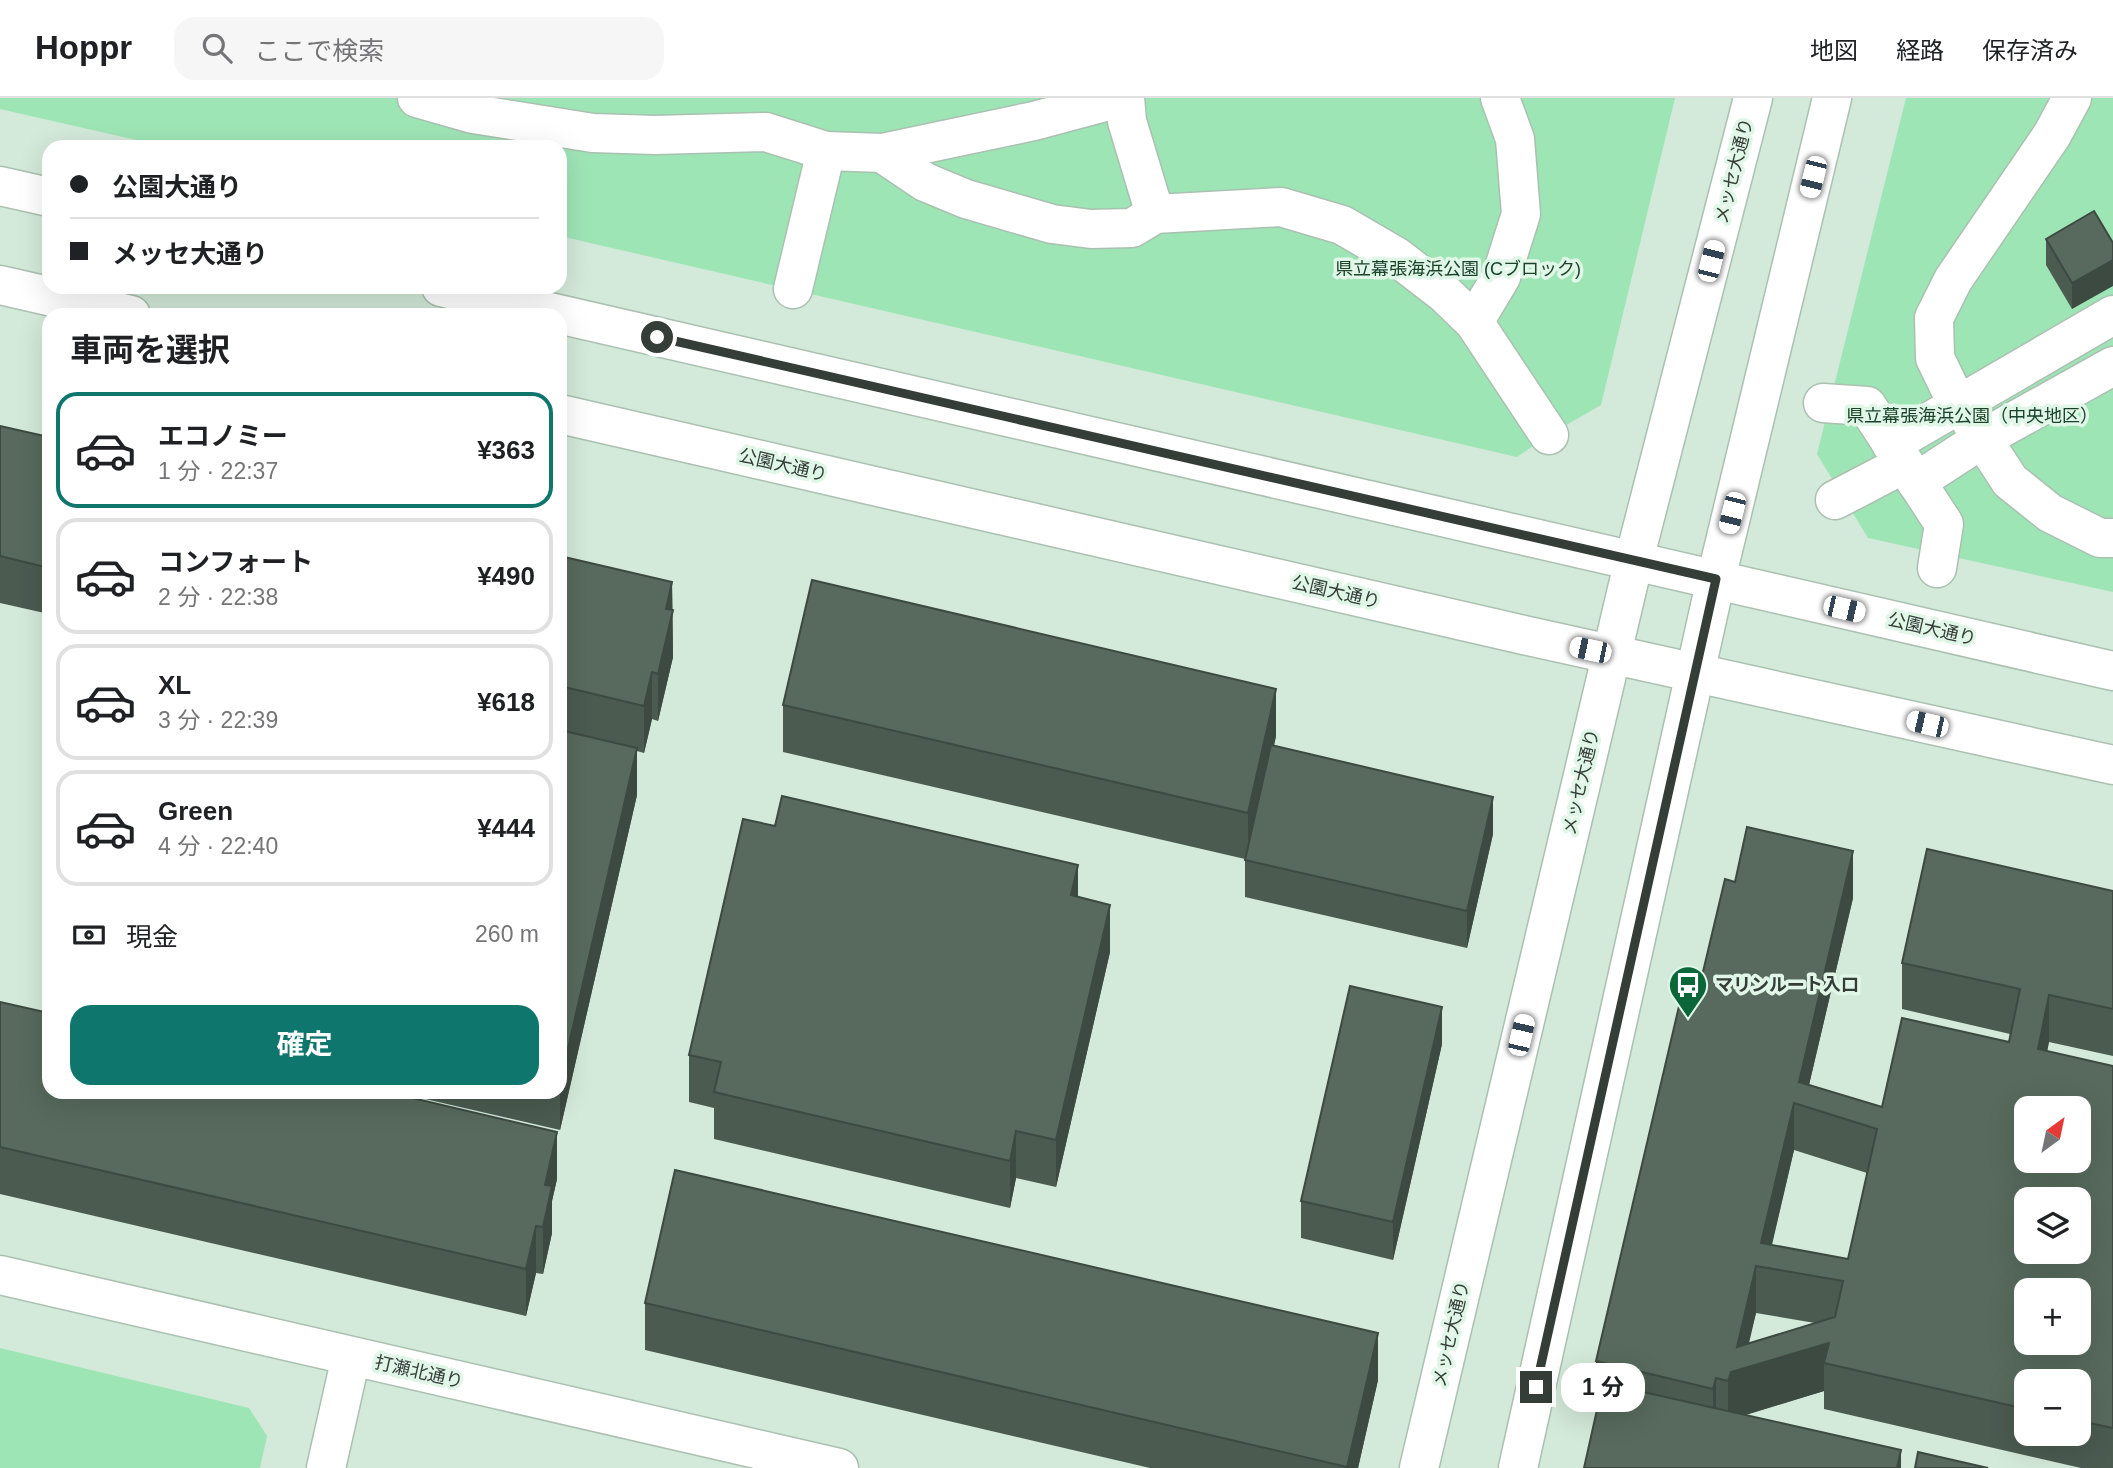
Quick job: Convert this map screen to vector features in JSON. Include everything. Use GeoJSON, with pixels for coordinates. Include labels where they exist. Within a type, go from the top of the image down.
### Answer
{"type":"FeatureCollection","features":[{"type":"Feature","properties":{"kind":"street"},"geometry":{"type":"LineString","coordinates":[[417,98],[473,114],[579,131],[655,135],[766,132],[826,151],[882,152],[1034,121],[1123,98],[1127,121],[1155,214]]}},
{"type":"Feature","properties":{"kind":"street"},"geometry":{"type":"LineString","coordinates":[[1474,322],[1501,277],[1521,214],[1515,139],[1500,98]]}},
{"type":"Feature","properties":{"kind":"street","name":"メッセ大通り"},"geometry":{"type":"LineString","coordinates":[[1419,1468],[1611,654],[1753,98]]}},
{"type":"Feature","properties":{"kind":"street"},"geometry":{"type":"LineString","coordinates":[[1518,1468],[1716,579],[1832,98]]}},
{"type":"Feature","properties":{"kind":"street"},"geometry":{"type":"LineString","coordinates":[[2072,98],[2052,135],[1953,280],[1934,318],[1935,358],[1960,404],[2010,481],[2050,513],[2101,538],[2113,538]]}},
{"type":"Feature","properties":{"kind":"street"},"geometry":{"type":"LineString","coordinates":[[793,289],[826,151]]}},
{"type":"Feature","properties":{"kind":"street"},"geometry":{"type":"LineString","coordinates":[[882,152],[935,187],[1052,224],[1091,229],[1132,228],[1155,214],[1280,207],[1342,225],[1397,257],[1446,294],[1474,322],[1549,435]]}},
{"type":"Feature","properties":{"kind":"street"},"geometry":{"type":"LineString","coordinates":[[0,186],[42,195]]}},
{"type":"Feature","properties":{"kind":"street"},"geometry":{"type":"LineString","coordinates":[[0,285],[100,308]]}},
{"type":"Feature","properties":{"kind":"street","name":"公園大通り"},"geometry":{"type":"LineString","coordinates":[[472,294],[533,308]]}},
{"type":"Feature","properties":{"kind":"street"},"geometry":{"type":"LineString","coordinates":[[1904,463],[1960,404],[2113,314]]}},
{"type":"Feature","properties":{"kind":"street","name":"公園大通り"},"geometry":{"type":"LineString","coordinates":[[567,316],[2113,671]]}},
{"type":"Feature","properties":{"kind":"street"},"geometry":{"type":"LineString","coordinates":[[1835,500],[1904,463],[1982,439],[2113,366]]}},
{"type":"Feature","properties":{"kind":"street"},"geometry":{"type":"LineString","coordinates":[[1823,403],[1867,406],[1944,524],[1937,568]]}},
{"type":"Feature","properties":{"kind":"street","name":"公園大通り"},"geometry":{"type":"LineString","coordinates":[[567,416],[1611,654],[2113,765]]}},
{"type":"Feature","properties":{"kind":"street","name":"打瀬北通り"},"geometry":{"type":"LineString","coordinates":[[0,1275],[839,1468]]}},
{"type":"Feature","properties":{"kind":"street"},"geometry":{"type":"LineString","coordinates":[[326,1468],[351,1357]]}},
{"type":"Feature","properties":{"kind":"green space","name":"県立幕張海浜公園 (Cブロック)"},"geometry":{"type":"Polygon","coordinates":[[[0,98],[1675,98],[1601,405],[1517,457],[567,238],[567,140],[136,140],[0,109],[0,98]]]}},
{"type":"Feature","properties":{"kind":"green space","name":"県立幕張海浜公園（中央地区）"},"geometry":{"type":"Polygon","coordinates":[[[1906,98],[2113,98],[2113,592],[1868,538],[1817,454],[1906,98]]]}},
{"type":"Feature","properties":{"kind":"green space"},"geometry":{"type":"Polygon","coordinates":[[[0,1348],[249,1408],[267,1436],[260,1468],[0,1468],[0,1348]]]}},
{"type":"Feature","properties":{"kind":"building"},"geometry":{"type":"Polygon","coordinates":[[[2094,211],[2113,243],[2113,260],[2072,283],[2046,239],[2094,211]]]}},
{"type":"Feature","properties":{"kind":"building"},"geometry":{"type":"Polygon","coordinates":[[[0,426],[42,435],[42,566],[0,556],[0,426]]]}},
{"type":"Feature","properties":{"kind":"building"},"geometry":{"type":"Polygon","coordinates":[[[567,558],[672,582],[666,609],[673,610],[658,674],[652,672],[644,706],[567,688],[567,558]]]}},
{"type":"Feature","properties":{"kind":"building"},"geometry":{"type":"Polygon","coordinates":[[[812,580],[1276,689],[1248,813],[783,705],[812,580]]]}},
{"type":"Feature","properties":{"kind":"building"},"geometry":{"type":"Polygon","coordinates":[[[567,732],[637,748],[567,1053],[567,732]]]}},
{"type":"Feature","properties":{"kind":"building"},"geometry":{"type":"Polygon","coordinates":[[[1271,745],[1493,797],[1467,911],[1245,860],[1271,745]]]}},
{"type":"Feature","properties":{"kind":"building"},"geometry":{"type":"Polygon","coordinates":[[[782,796],[1078,865],[1071,895],[1110,905],[1056,1140],[1016,1131],[1010,1161],[714,1092],[721,1062],[689,1055],[743,819],[775,826],[782,796]]]}},
{"type":"Feature","properties":{"kind":"building"},"geometry":{"type":"Polygon","coordinates":[[[1747,827],[1853,851],[1799,1082],[1882,1107],[1902,1018],[2009,1042],[2020,989],[1902,963],[1927,849],[2113,891],[2113,1009],[2049,995],[2038,1049],[2113,1066],[2113,1428],[2091,1423],[2091,1369],[2014,1369],[2014,1406],[1824,1363],[1829,1343],[1731,1372],[1728,1381],[1716,1378],[1713,1389],[1596,1361],[1687,972],[1702,976],[1725,879],[1735,882],[1747,827]],[[1794,1103],[1761,1243],[1848,1259],[1877,1129],[1794,1103]],[[1756,1266],[1737,1347],[1835,1317],[1843,1281],[1756,1266]]]}},
{"type":"Feature","properties":{"kind":"building"},"geometry":{"type":"Polygon","coordinates":[[[1350,986],[1442,1007],[1393,1222],[1301,1201],[1350,986]]]}},
{"type":"Feature","properties":{"kind":"building"},"geometry":{"type":"Polygon","coordinates":[[[0,1002],[42,1011],[42,1099],[417,1099],[557,1132],[545,1185],[552,1186],[543,1227],[536,1226],[526,1269],[0,1147],[0,1002]]]}},
{"type":"Feature","properties":{"kind":"building"},"geometry":{"type":"Polygon","coordinates":[[[675,1170],[1378,1333],[1347,1467],[645,1303],[675,1170]]]}},
{"type":"Feature","properties":{"kind":"building"},"geometry":{"type":"Polygon","coordinates":[[[1603,1383],[1901,1450],[1897,1468],[1584,1468],[1603,1383]]]}},
{"type":"Feature","properties":{"kind":"building"},"geometry":{"type":"Polygon","coordinates":[[[1918,1452],[1988,1468],[1915,1468],[1918,1452]]]}},
{"type":"Feature","properties":{"kind":"place","name":"マリンルート入口"},"geometry":{"type":"Point","coordinates":[1688,1019]}},
{"type":"Feature","properties":{"kind":"route"},"geometry":{"type":"LineString","coordinates":[[657,337],[1716,579],[1536,1387]]}}]}
